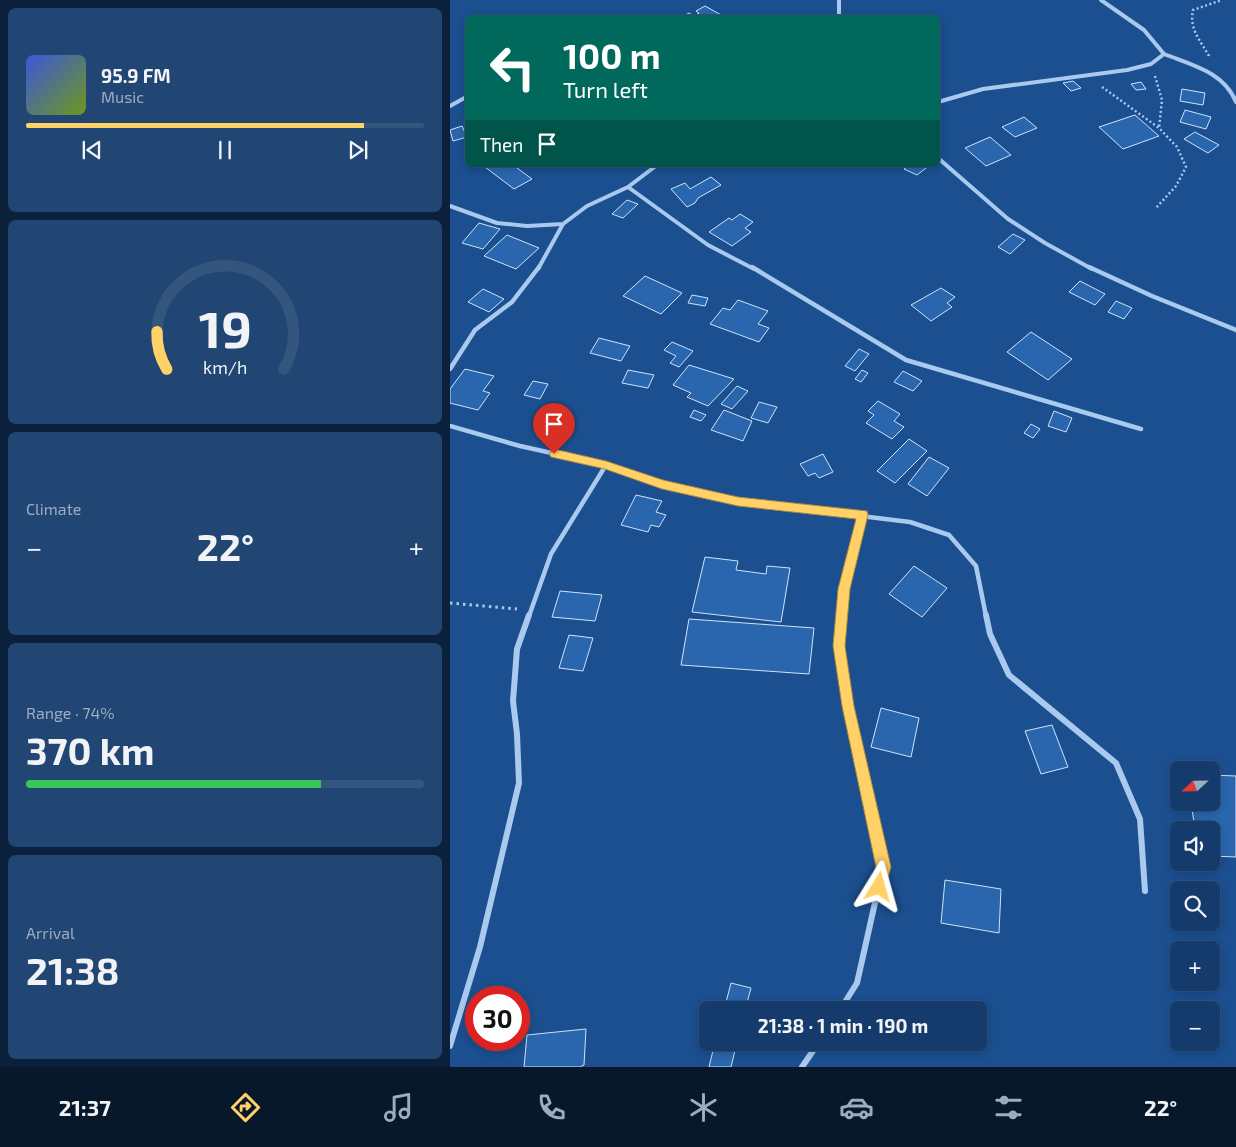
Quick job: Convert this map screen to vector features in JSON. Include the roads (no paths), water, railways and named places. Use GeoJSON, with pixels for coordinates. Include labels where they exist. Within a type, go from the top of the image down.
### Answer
{"type":"FeatureCollection","features":[{"type":"Feature","properties":{"kind":"street"},"geometry":{"type":"LineString","coordinates":[[839,0],[839,15]]}},
{"type":"Feature","properties":{"kind":"street"},"geometry":{"type":"LineString","coordinates":[[1101,0],[1135,22],[1158,42],[1164,54],[1215,76],[1228,85],[1236,102]]}},
{"type":"Feature","properties":{"kind":"street"},"geometry":{"type":"LineString","coordinates":[[940,101],[983,89],[1127,70],[1151,64],[1164,54]]}},
{"type":"Feature","properties":{"kind":"street"},"geometry":{"type":"LineString","coordinates":[[450,106],[465,98]]}},
{"type":"Feature","properties":{"kind":"street"},"geometry":{"type":"LineString","coordinates":[[940,160],[1018,227],[1072,258],[1139,292],[1236,330]]}},
{"type":"Feature","properties":{"kind":"street"},"geometry":{"type":"LineString","coordinates":[[450,370],[475,330],[512,302],[537,271],[563,224],[587,206],[628,187],[654,167]]}},
{"type":"Feature","properties":{"kind":"street"},"geometry":{"type":"LineString","coordinates":[[628,187],[708,245],[765,274],[906,360],[1141,429]]}},
{"type":"Feature","properties":{"kind":"street"},"geometry":{"type":"LineString","coordinates":[[450,206],[497,223],[527,226],[563,224]]}},
{"type":"Feature","properties":{"kind":"street"},"geometry":{"type":"LineString","coordinates":[[450,426],[520,446],[606,465],[662,485],[738,501],[910,522],[949,535],[976,566],[990,634],[1009,675],[1116,763],[1140,819],[1145,891]]}},
{"type":"Feature","properties":{"kind":"street"},"geometry":{"type":"LineString","coordinates":[[450,1046],[480,946],[519,783],[518,734],[513,701],[517,649],[551,554],[606,465]]}},
{"type":"Feature","properties":{"kind":"street"},"geometry":{"type":"LineString","coordinates":[[846,1001],[857,983],[884,867],[848,706],[839,646],[844,589],[863,515]]}},
{"type":"Feature","properties":{"kind":"street"},"geometry":{"type":"LineString","coordinates":[[802,1067],[813,1051]]}}]}
